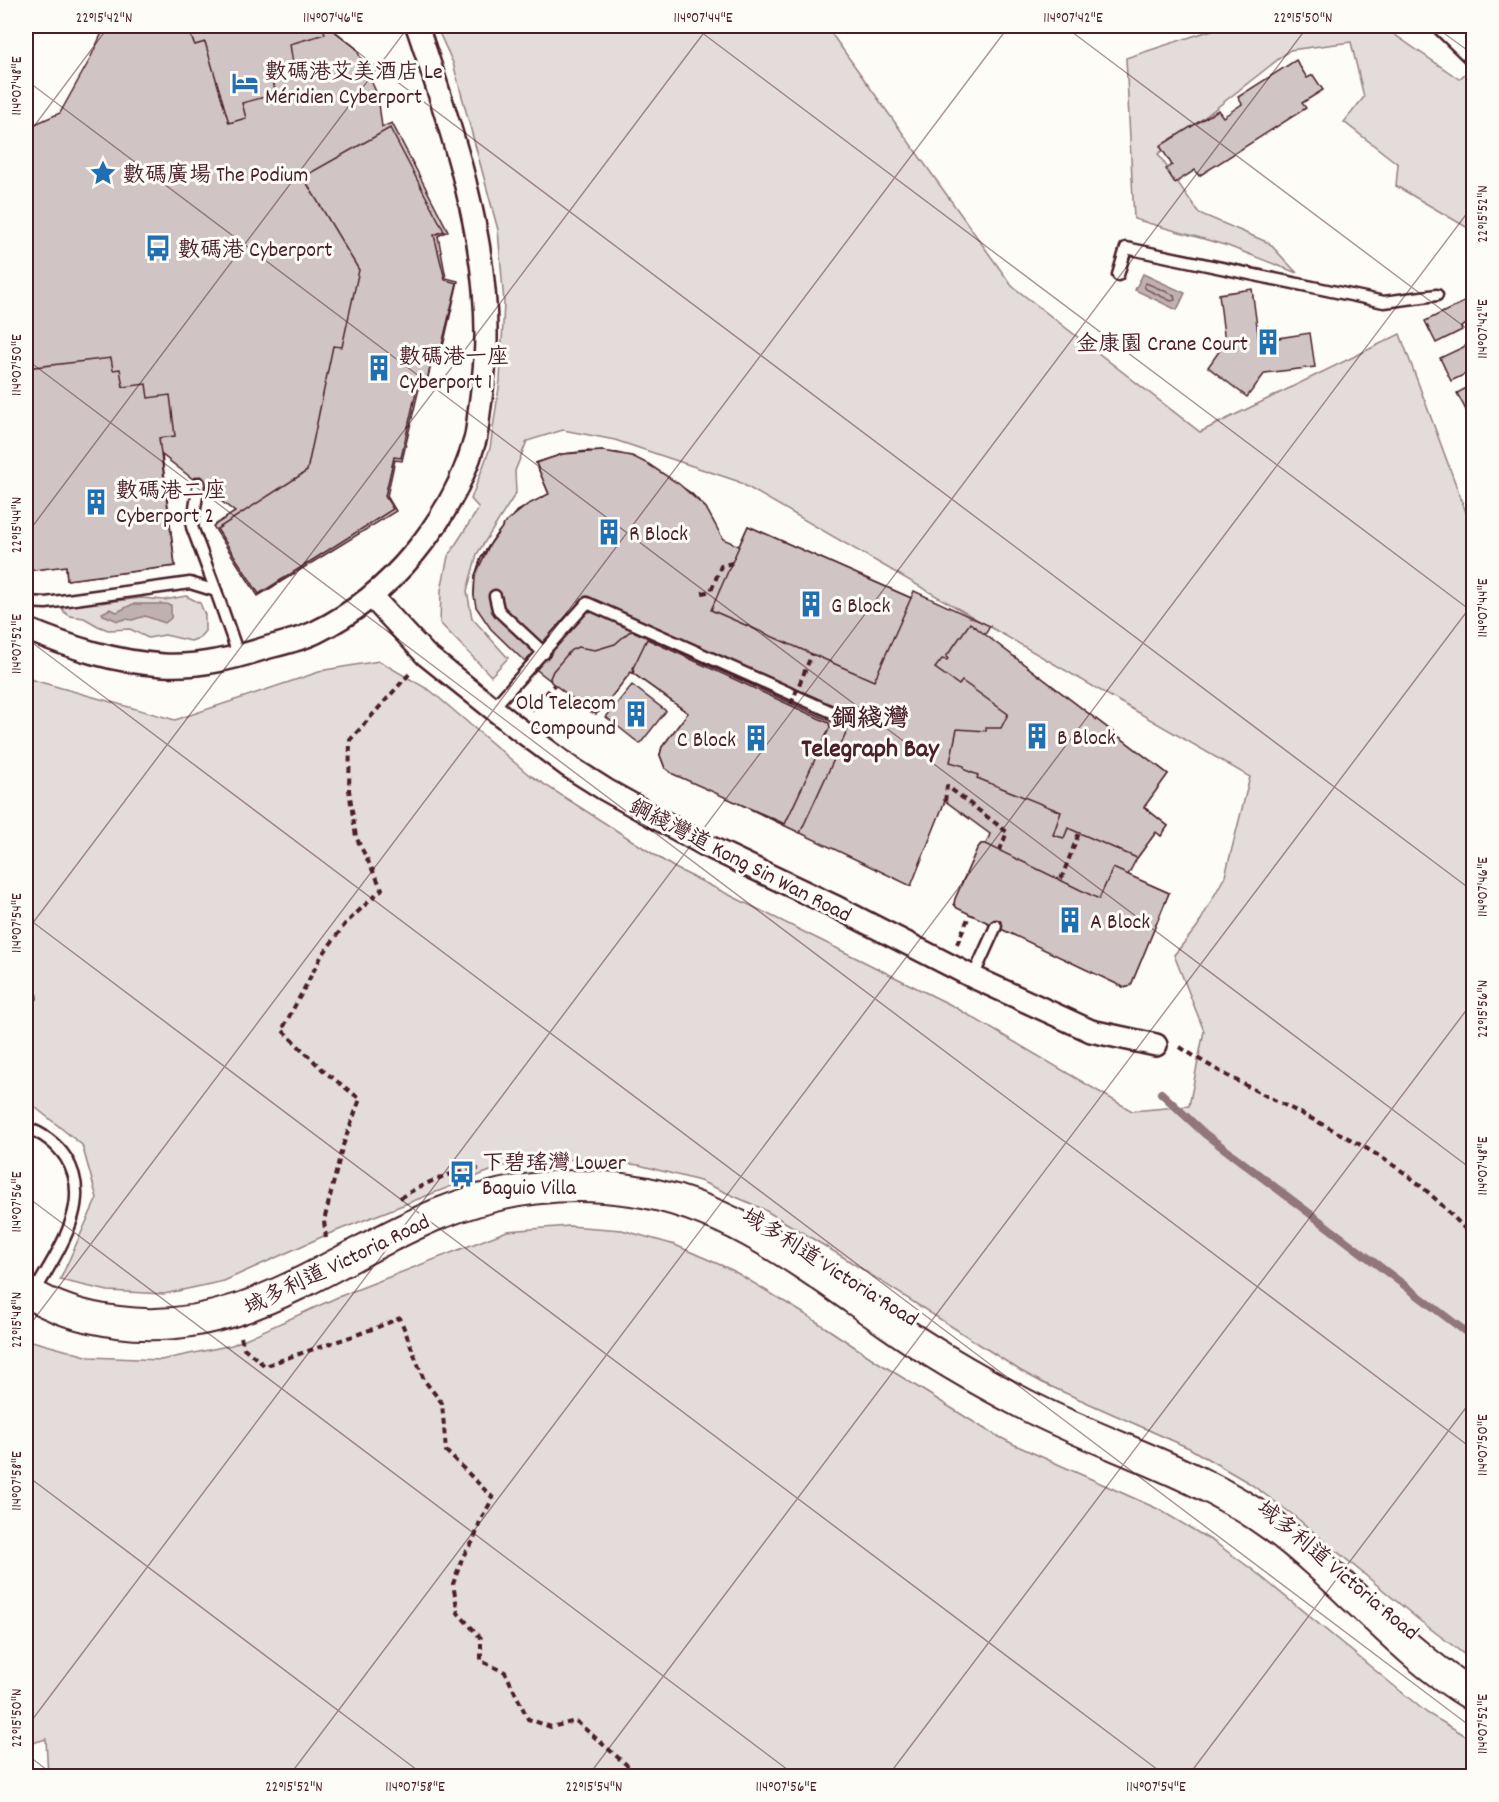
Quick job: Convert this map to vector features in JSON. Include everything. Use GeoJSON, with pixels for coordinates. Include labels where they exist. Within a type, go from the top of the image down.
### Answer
{"type":"FeatureCollection","features":[{"type":"Feature","properties":{"kind":"main road","name":"域多利道 Victoria Road"},"geometry":{"type":"LineString","coordinates":[[29,1294],[56,1308],[102,1320],[164,1325],[192,1322],[246,1308],[289,1289],[409,1227],[493,1196],[567,1186],[613,1188],[664,1197],[703,1209],[753,1232],[779,1247],[920,1344],[1026,1405],[1080,1431],[1186,1475],[1228,1496],[1304,1550],[1414,1652],[1473,1696]]}},
{"type":"Feature","properties":{"kind":"street"},"geometry":{"type":"LineString","coordinates":[[26,629],[91,654],[126,661],[164,665],[202,664],[239,657],[316,632],[372,597],[412,556],[440,519],[453,496],[476,439],[486,337],[477,237],[448,121],[417,26]]}},
{"type":"Feature","properties":{"kind":"street"},"geometry":{"type":"LineString","coordinates":[[1444,26],[1470,51]]}},
{"type":"Feature","properties":{"kind":"street","name":"鋼綫灣道 Kong Sin Wan Road"},"geometry":{"type":"LineString","coordinates":[[372,597],[426,655],[568,766],[606,790],[705,845],[838,908],[973,977],[1091,1031],[1156,1045]]}},
{"type":"Feature","properties":{"kind":"lane"},"geometry":{"type":"LineString","coordinates":[[1470,51],[1472,26]]}},
{"type":"Feature","properties":{"kind":"lane"},"geometry":{"type":"LineString","coordinates":[[1118,275],[1126,248],[1384,302],[1437,295]]}},
{"type":"Feature","properties":{"kind":"lane"},"geometry":{"type":"LineString","coordinates":[[199,483],[192,527],[239,657]]}},
{"type":"Feature","properties":{"kind":"lane"},"geometry":{"type":"LineString","coordinates":[[26,602],[46,603],[190,583],[216,591]]}},
{"type":"Feature","properties":{"kind":"lane"},"geometry":{"type":"LineString","coordinates":[[495,596],[501,613],[544,653]]}},
{"type":"Feature","properties":{"kind":"lane"},"geometry":{"type":"LineString","coordinates":[[493,708],[587,603],[861,725]]}},
{"type":"Feature","properties":{"kind":"lane"},"geometry":{"type":"LineString","coordinates":[[973,977],[996,926]]}},
{"type":"Feature","properties":{"kind":"lane"},"geometry":{"type":"LineString","coordinates":[[26,1128],[41,1135],[57,1148],[70,1164],[77,1188],[76,1209],[61,1242],[29,1294]]}},
{"type":"Feature","properties":{"kind":"path"},"geometry":{"type":"LineString","coordinates":[[702,593],[711,591],[722,566],[732,563]]}},
{"type":"Feature","properties":{"kind":"path"},"geometry":{"type":"LineString","coordinates":[[791,704],[812,654]]}},
{"type":"Feature","properties":{"kind":"path"},"geometry":{"type":"LineString","coordinates":[[328,1247],[324,1221],[342,1148],[360,1099],[325,1072],[282,1030],[321,957],[345,924],[382,889],[356,837],[349,790],[350,740],[417,665]]}},
{"type":"Feature","properties":{"kind":"path"},"geometry":{"type":"LineString","coordinates":[[527,716],[554,685]]}},
{"type":"Feature","properties":{"kind":"path"},"geometry":{"type":"LineString","coordinates":[[945,801],[946,786],[1007,832],[1000,850]]}},
{"type":"Feature","properties":{"kind":"path"},"geometry":{"type":"LineString","coordinates":[[1061,879],[1079,833]]}},
{"type":"Feature","properties":{"kind":"path"},"geometry":{"type":"LineString","coordinates":[[953,954],[970,914]]}},
{"type":"Feature","properties":{"kind":"path"},"geometry":{"type":"LineString","coordinates":[[1180,1047],[1212,1069],[1328,1127],[1398,1168],[1455,1216],[1473,1239]]}},
{"type":"Feature","properties":{"kind":"path","name":"域多利道 Victoria Road"},"geometry":{"type":"LineString","coordinates":[[395,1202],[414,1189],[467,1169],[490,1169]]}},
{"type":"Feature","properties":{"kind":"path"},"geometry":{"type":"LineString","coordinates":[[238,1327],[244,1348],[265,1366],[310,1348],[360,1335],[400,1318],[424,1380],[442,1404],[446,1451],[493,1498],[480,1521],[474,1540],[463,1556],[453,1584],[458,1612],[481,1638],[481,1661],[505,1672],[528,1719],[551,1727],[576,1721],[636,1773],[648,1776]]}},
{"type":"Feature","properties":{"kind":"shaded area"},"geometry":{"type":"Polygon","coordinates":[[[436,26],[826,26],[1012,286],[1200,432],[1400,334],[1473,531],[1473,1661],[1419,1620],[1292,1514],[1249,1483],[1189,1448],[1021,1371],[843,1257],[763,1209],[700,1181],[639,1165],[576,1159],[503,1166],[326,1235],[224,1281],[164,1294],[108,1291],[60,1280],[97,1198],[82,1145],[26,1100],[26,678],[175,720],[325,670],[379,661],[431,691],[528,774],[675,868],[953,1006],[1132,1111],[1189,1106],[1204,1031],[1174,955],[1197,927],[1225,876],[1250,777],[737,481],[615,440],[563,430],[527,441],[515,471],[516,493],[477,554],[467,591],[472,618],[508,658],[491,676],[440,623],[441,590],[448,556],[479,508],[471,499],[490,448],[500,381],[504,303],[498,230],[453,63],[436,26]]]}},
{"type":"Feature","properties":{"kind":"shaded area"},"geometry":{"type":"Polygon","coordinates":[[[1224,26],[1382,26],[1459,79],[1473,67],[1473,231],[1396,186],[1398,164],[1344,122],[1364,97],[1351,42],[1290,50],[1158,154],[1199,213],[1269,243],[1297,273],[1228,246],[1134,219],[1126,58],[1224,26]]]}},
{"type":"Feature","properties":{"kind":"shaded area"},"geometry":{"type":"Polygon","coordinates":[[[186,596],[200,603],[205,615],[205,631],[199,638],[191,641],[165,635],[148,638],[130,629],[108,630],[84,618],[70,616],[64,612],[62,607],[65,604],[99,599],[101,603],[141,598],[164,600],[186,596]]]}},
{"type":"Feature","properties":{"kind":"shaded area"},"geometry":{"type":"Polygon","coordinates":[[[569,1226],[622,1230],[675,1245],[732,1270],[988,1431],[1158,1509],[1214,1542],[1253,1570],[1427,1713],[1473,1740],[1473,1776],[48,1776],[46,1739],[26,1745],[26,1342],[32,1341],[90,1357],[161,1360],[232,1345],[338,1297],[507,1231],[569,1226]]]}},
{"type":"Feature","properties":{"kind":"water"},"geometry":{"type":"Polygon","coordinates":[[[1143,274],[1185,293],[1177,310],[1135,290],[1143,274]]]}},
{"type":"Feature","properties":{"kind":"water"},"geometry":{"type":"Polygon","coordinates":[[[133,604],[171,605],[171,618],[165,623],[145,616],[118,621],[102,613],[110,609],[117,612],[133,604]]]}},
{"type":"Feature","properties":{"kind":"building"},"geometry":{"type":"Polygon","coordinates":[[[105,26],[332,26],[356,48],[378,96],[382,127],[392,123],[448,231],[438,236],[446,278],[458,281],[441,355],[434,353],[426,385],[420,384],[402,461],[395,460],[387,496],[396,511],[258,596],[213,526],[235,512],[162,455],[175,566],[67,580],[66,566],[26,571],[26,128],[60,113],[89,61],[105,26]]]}},
{"type":"Feature","properties":{"kind":"building","name":"數碼港艾美酒店 Le Méridien Cyberport"},"geometry":{"type":"Polygon","coordinates":[[[186,26],[323,26],[325,34],[290,44],[293,64],[271,73],[276,94],[242,103],[246,118],[229,123],[205,42],[195,45],[186,26]]]}},
{"type":"Feature","properties":{"kind":"building"},"geometry":{"type":"Polygon","coordinates":[[[1296,60],[1307,78],[1313,75],[1323,90],[1302,103],[1306,108],[1199,176],[1195,170],[1175,183],[1166,169],[1172,165],[1160,146],[1218,110],[1223,117],[1242,104],[1238,97],[1296,60]]]}},
{"type":"Feature","properties":{"kind":"building","name":"數碼港一座 Cyberport 1"},"geometry":{"type":"Polygon","coordinates":[[[390,128],[444,231],[434,235],[445,280],[457,283],[440,353],[434,352],[426,384],[418,383],[401,458],[394,457],[385,496],[393,509],[259,594],[217,529],[307,471],[333,346],[342,347],[359,270],[303,177],[390,128]]]}},
{"type":"Feature","properties":{"kind":"building","name":"金康園 Crane Court"},"geometry":{"type":"Polygon","coordinates":[[[1252,289],[1259,341],[1310,333],[1315,367],[1265,373],[1247,397],[1208,367],[1225,343],[1219,294],[1252,289]]]}},
{"type":"Feature","properties":{"kind":"building"},"geometry":{"type":"Polygon","coordinates":[[[1468,300],[1474,311],[1474,320],[1461,327],[1462,330],[1436,343],[1425,321],[1468,300]]]}},
{"type":"Feature","properties":{"kind":"building"},"geometry":{"type":"Polygon","coordinates":[[[1474,342],[1474,370],[1451,381],[1440,358],[1474,342]]]}},
{"type":"Feature","properties":{"kind":"building","name":"數碼港二座 Cyberport 2"},"geometry":{"type":"Polygon","coordinates":[[[111,358],[113,370],[120,369],[123,387],[146,384],[148,398],[170,395],[175,436],[159,438],[175,566],[67,580],[66,566],[26,571],[26,368],[111,358]]]}},
{"type":"Feature","properties":{"kind":"building"},"geometry":{"type":"Polygon","coordinates":[[[1474,384],[1474,411],[1468,414],[1457,393],[1474,384]]]}},
{"type":"Feature","properties":{"kind":"building","name":"R Block"},"geometry":{"type":"Polygon","coordinates":[[[588,451],[618,453],[648,464],[691,493],[706,508],[728,551],[726,552],[724,546],[696,559],[704,604],[636,608],[633,591],[639,588],[634,575],[614,557],[589,552],[574,554],[554,571],[540,604],[514,597],[474,596],[475,576],[481,558],[496,535],[516,512],[549,494],[536,463],[563,454],[588,451]]]}},
{"type":"Feature","properties":{"kind":"building","name":"R Block"},"geometry":{"type":"Polygon","coordinates":[[[603,451],[600,488],[631,494],[668,519],[691,493],[712,519],[728,551],[726,552],[724,546],[696,559],[704,604],[636,608],[633,591],[652,583],[645,567],[622,547],[609,541],[594,539],[569,544],[574,554],[554,571],[540,604],[514,597],[474,596],[475,576],[481,558],[496,535],[516,512],[549,494],[536,463],[563,454],[603,451]]]}},
{"type":"Feature","properties":{"kind":"building"},"geometry":{"type":"Polygon","coordinates":[[[603,451],[632,456],[679,484],[706,508],[723,539],[739,546],[748,526],[911,598],[914,591],[990,626],[985,635],[1168,774],[1144,807],[1168,826],[1161,836],[1156,832],[1128,875],[1169,893],[1131,985],[1123,987],[957,908],[954,904],[955,899],[977,849],[981,844],[986,844],[990,834],[945,801],[911,886],[665,768],[660,755],[662,747],[688,713],[631,672],[596,714],[520,657],[491,629],[476,607],[475,576],[489,546],[505,523],[527,505],[549,494],[536,463],[563,454],[603,451]]]}},
{"type":"Feature","properties":{"kind":"building","name":"G Block"},"geometry":{"type":"Polygon","coordinates":[[[748,526],[911,598],[874,681],[711,610],[748,526]]]}},
{"type":"Feature","properties":{"kind":"building","name":"B Block"},"geometry":{"type":"Polygon","coordinates":[[[970,623],[1168,774],[1144,807],[1168,826],[1161,836],[1156,832],[1137,858],[1068,828],[1064,838],[1053,835],[1061,812],[977,778],[978,775],[965,770],[964,766],[950,762],[957,729],[986,731],[986,728],[1001,728],[1008,714],[962,681],[959,685],[935,668],[942,659],[947,660],[946,657],[970,623]]]}},
{"type":"Feature","properties":{"kind":"building","name":"C Block"},"geometry":{"type":"Polygon","coordinates":[[[633,631],[848,729],[800,833],[665,768],[660,755],[662,747],[688,713],[631,672],[596,714],[551,682],[553,671],[571,650],[578,647],[595,650],[615,644],[633,631]]]}},
{"type":"Feature","properties":{"kind":"building","name":"C Block"},"geometry":{"type":"Polygon","coordinates":[[[647,639],[829,723],[830,727],[785,824],[673,774],[665,768],[660,755],[662,747],[688,713],[634,674],[633,668],[647,639]]]}},
{"type":"Feature","properties":{"kind":"building","name":"Old Telecom Compound"},"geometry":{"type":"Polygon","coordinates":[[[632,685],[666,711],[640,744],[606,717],[632,685]]]}},
{"type":"Feature","properties":{"kind":"building","name":"A Block"},"geometry":{"type":"Polygon","coordinates":[[[981,844],[986,844],[1099,899],[1113,868],[1169,893],[1131,985],[1123,987],[957,908],[954,904],[955,899],[981,844]]]}},
{"type":"Feature","properties":{"kind":"building"},"geometry":{"type":"Polygon","coordinates":[[[26,904],[37,999],[26,1001],[26,904]]]}},
{"type":"Feature","properties":{"kind":"waterway"},"geometry":{"type":"LineString","coordinates":[[1161,1093],[1205,1134],[1474,1338]]}},
{"type":"Feature","properties":{"kind":"place","name":"數碼港艾美酒店 Le Méridien Cyberport"},"geometry":{"type":"Point","coordinates":[245,83]}},
{"type":"Feature","properties":{"kind":"place","name":"數碼廣場 The Podium"},"geometry":{"type":"Point","coordinates":[103,173]}},
{"type":"Feature","properties":{"kind":"place","name":"數碼港 Cyberport"},"geometry":{"type":"Point","coordinates":[158,248]}},
{"type":"Feature","properties":{"kind":"place","name":"金康園 Crane Court"},"geometry":{"type":"Point","coordinates":[1268,342]}},
{"type":"Feature","properties":{"kind":"place","name":"數碼港一座 Cyberport 1"},"geometry":{"type":"Point","coordinates":[379,368]}},
{"type":"Feature","properties":{"kind":"place","name":"數碼港二座 Cyberport 2"},"geometry":{"type":"Point","coordinates":[96,502]}},
{"type":"Feature","properties":{"kind":"place","name":"R Block"},"geometry":{"type":"Point","coordinates":[609,532]}},
{"type":"Feature","properties":{"kind":"place","name":"G Block"},"geometry":{"type":"Point","coordinates":[811,604]}},
{"type":"Feature","properties":{"kind":"place","name":"Old Telecom Compound"},"geometry":{"type":"Point","coordinates":[636,714]}},
{"type":"Feature","properties":{"kind":"place","name":"B Block"},"geometry":{"type":"Point","coordinates":[1037,736]}},
{"type":"Feature","properties":{"kind":"place","name":"C Block"},"geometry":{"type":"Point","coordinates":[756,738]}},
{"type":"Feature","properties":{"kind":"place","name":"A Block"},"geometry":{"type":"Point","coordinates":[1070,920]}},
{"type":"Feature","properties":{"kind":"place","name":"下碧瑤灣 Lower Baguio Villa"},"geometry":{"type":"Point","coordinates":[462,1174]}},
{"type":"Feature","properties":{"kind":"district","name":"鋼綫灣 Telegraph Bay"},"geometry":{"type":"Point","coordinates":[870,732]}}]}
